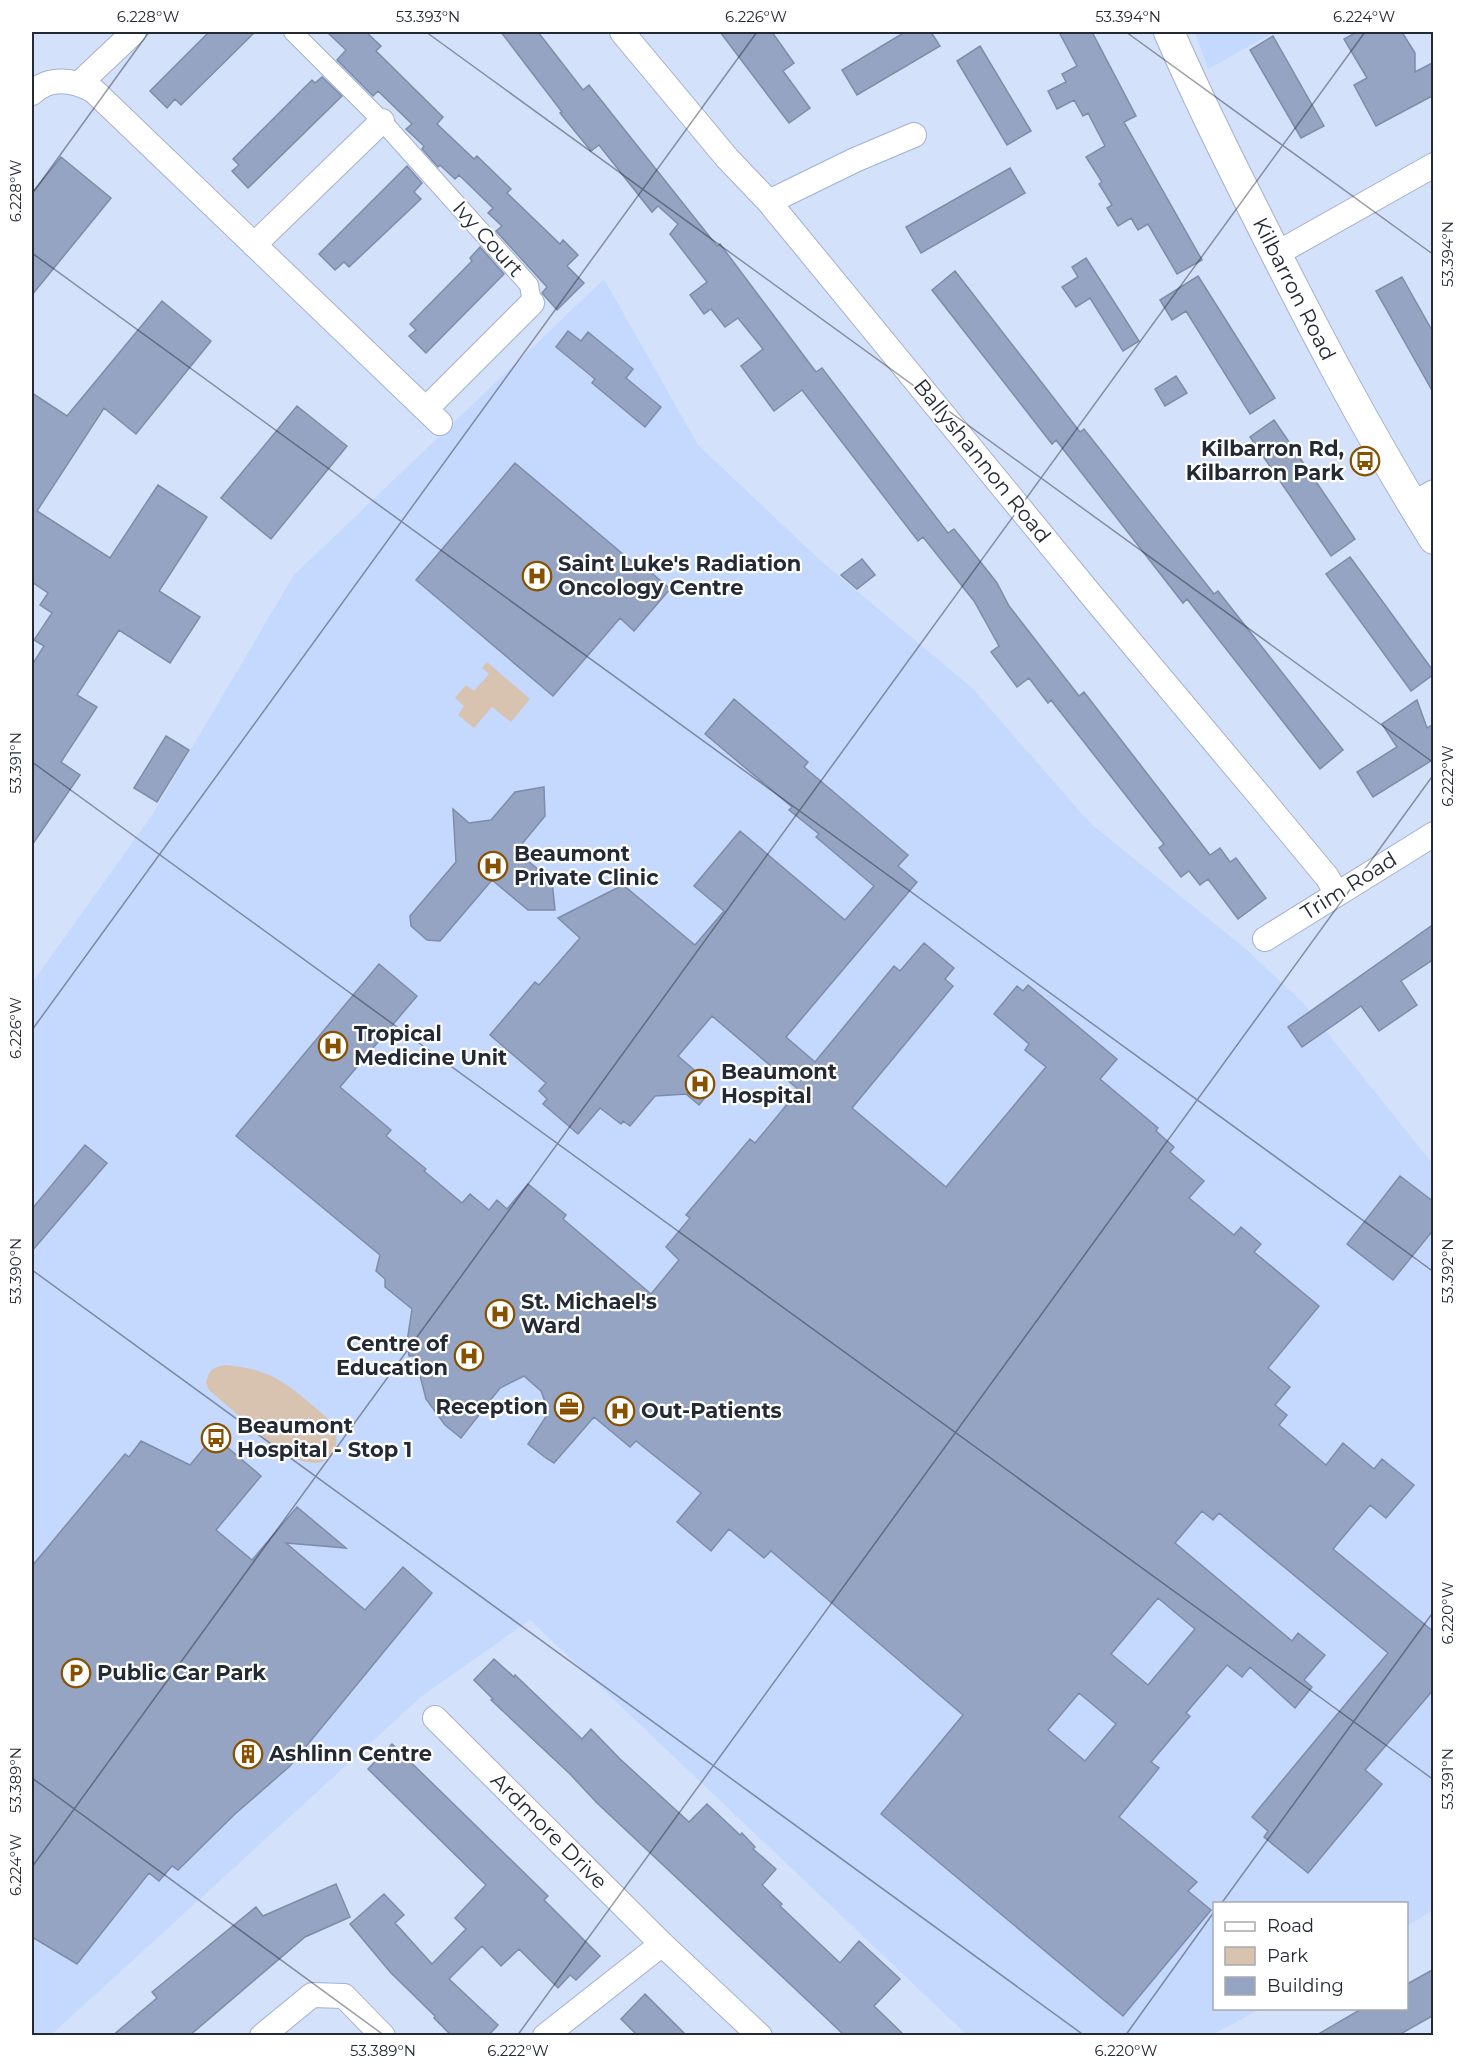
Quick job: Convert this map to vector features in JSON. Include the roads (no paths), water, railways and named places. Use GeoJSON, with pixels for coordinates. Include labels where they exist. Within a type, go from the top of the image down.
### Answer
{"type":"FeatureCollection","features":[{"type":"Feature","properties":{"kind":"street"},"geometry":{"type":"LineString","coordinates":[[32,93],[55,81],[80,83],[134,32]]}},
{"type":"Feature","properties":{"kind":"street","name":"Ivy Court"},"geometry":{"type":"LineString","coordinates":[[80,83],[94,91],[433,416],[532,303],[529,285],[382,121],[293,32]]}},
{"type":"Feature","properties":{"kind":"street","name":"Ballyshannon Road"},"geometry":{"type":"LineString","coordinates":[[622,32],[727,158],[769,202],[1092,596],[1327,877],[1337,894]]}},
{"type":"Feature","properties":{"kind":"street","name":"Kilbarron Road"},"geometry":{"type":"LineString","coordinates":[[1169,32],[1195,91],[1275,254],[1359,413],[1423,498],[1434,539]]}},
{"type":"Feature","properties":{"kind":"street"},"geometry":{"type":"LineString","coordinates":[[254,244],[382,121]]}},
{"type":"Feature","properties":{"kind":"street"},"geometry":{"type":"LineString","coordinates":[[769,202],[855,160],[914,135]]}},
{"type":"Feature","properties":{"kind":"street"},"geometry":{"type":"LineString","coordinates":[[1275,254],[1434,165]]}},
{"type":"Feature","properties":{"kind":"street","name":"Trim Road"},"geometry":{"type":"LineString","coordinates":[[1265,939],[1434,834]]}},
{"type":"Feature","properties":{"kind":"street","name":"Ardmore Drive"},"geometry":{"type":"LineString","coordinates":[[435,1718],[662,1944],[760,2036]]}},
{"type":"Feature","properties":{"kind":"street"},"geometry":{"type":"LineString","coordinates":[[545,2036],[662,1944]]}},
{"type":"Feature","properties":{"kind":"street"},"geometry":{"type":"LineString","coordinates":[[262,2036],[312,1995],[344,1996],[382,2036]]}},
{"type":"Feature","properties":{"kind":"place","name":"Kilbarron Rd, Kilbarron Park"},"geometry":{"type":"Point","coordinates":[1365,461]}},
{"type":"Feature","properties":{"kind":"place","name":"Saint Luke's Radiation Oncology Centre"},"geometry":{"type":"Point","coordinates":[537,576]}},
{"type":"Feature","properties":{"kind":"place","name":"Beaumont Private Clinic"},"geometry":{"type":"Point","coordinates":[493,866]}},
{"type":"Feature","properties":{"kind":"place","name":"Tropical Medicine Unit"},"geometry":{"type":"Point","coordinates":[333,1046]}},
{"type":"Feature","properties":{"kind":"place","name":"Beaumont Hospital"},"geometry":{"type":"Point","coordinates":[700,1084]}},
{"type":"Feature","properties":{"kind":"place","name":"St. Michael's Ward"},"geometry":{"type":"Point","coordinates":[500,1314]}},
{"type":"Feature","properties":{"kind":"place","name":"Centre of Education"},"geometry":{"type":"Point","coordinates":[469,1356]}},
{"type":"Feature","properties":{"kind":"place","name":"Reception"},"geometry":{"type":"Point","coordinates":[569,1407]}},
{"type":"Feature","properties":{"kind":"place","name":"Out-Patients"},"geometry":{"type":"Point","coordinates":[620,1411]}},
{"type":"Feature","properties":{"kind":"place","name":"Beaumont Hospital - Stop 1"},"geometry":{"type":"Point","coordinates":[216,1438]}},
{"type":"Feature","properties":{"kind":"place","name":"Public Car Park"},"geometry":{"type":"Point","coordinates":[76,1673]}},
{"type":"Feature","properties":{"kind":"place","name":"Ashlinn Centre"},"geometry":{"type":"Point","coordinates":[248,1754]}}]}
